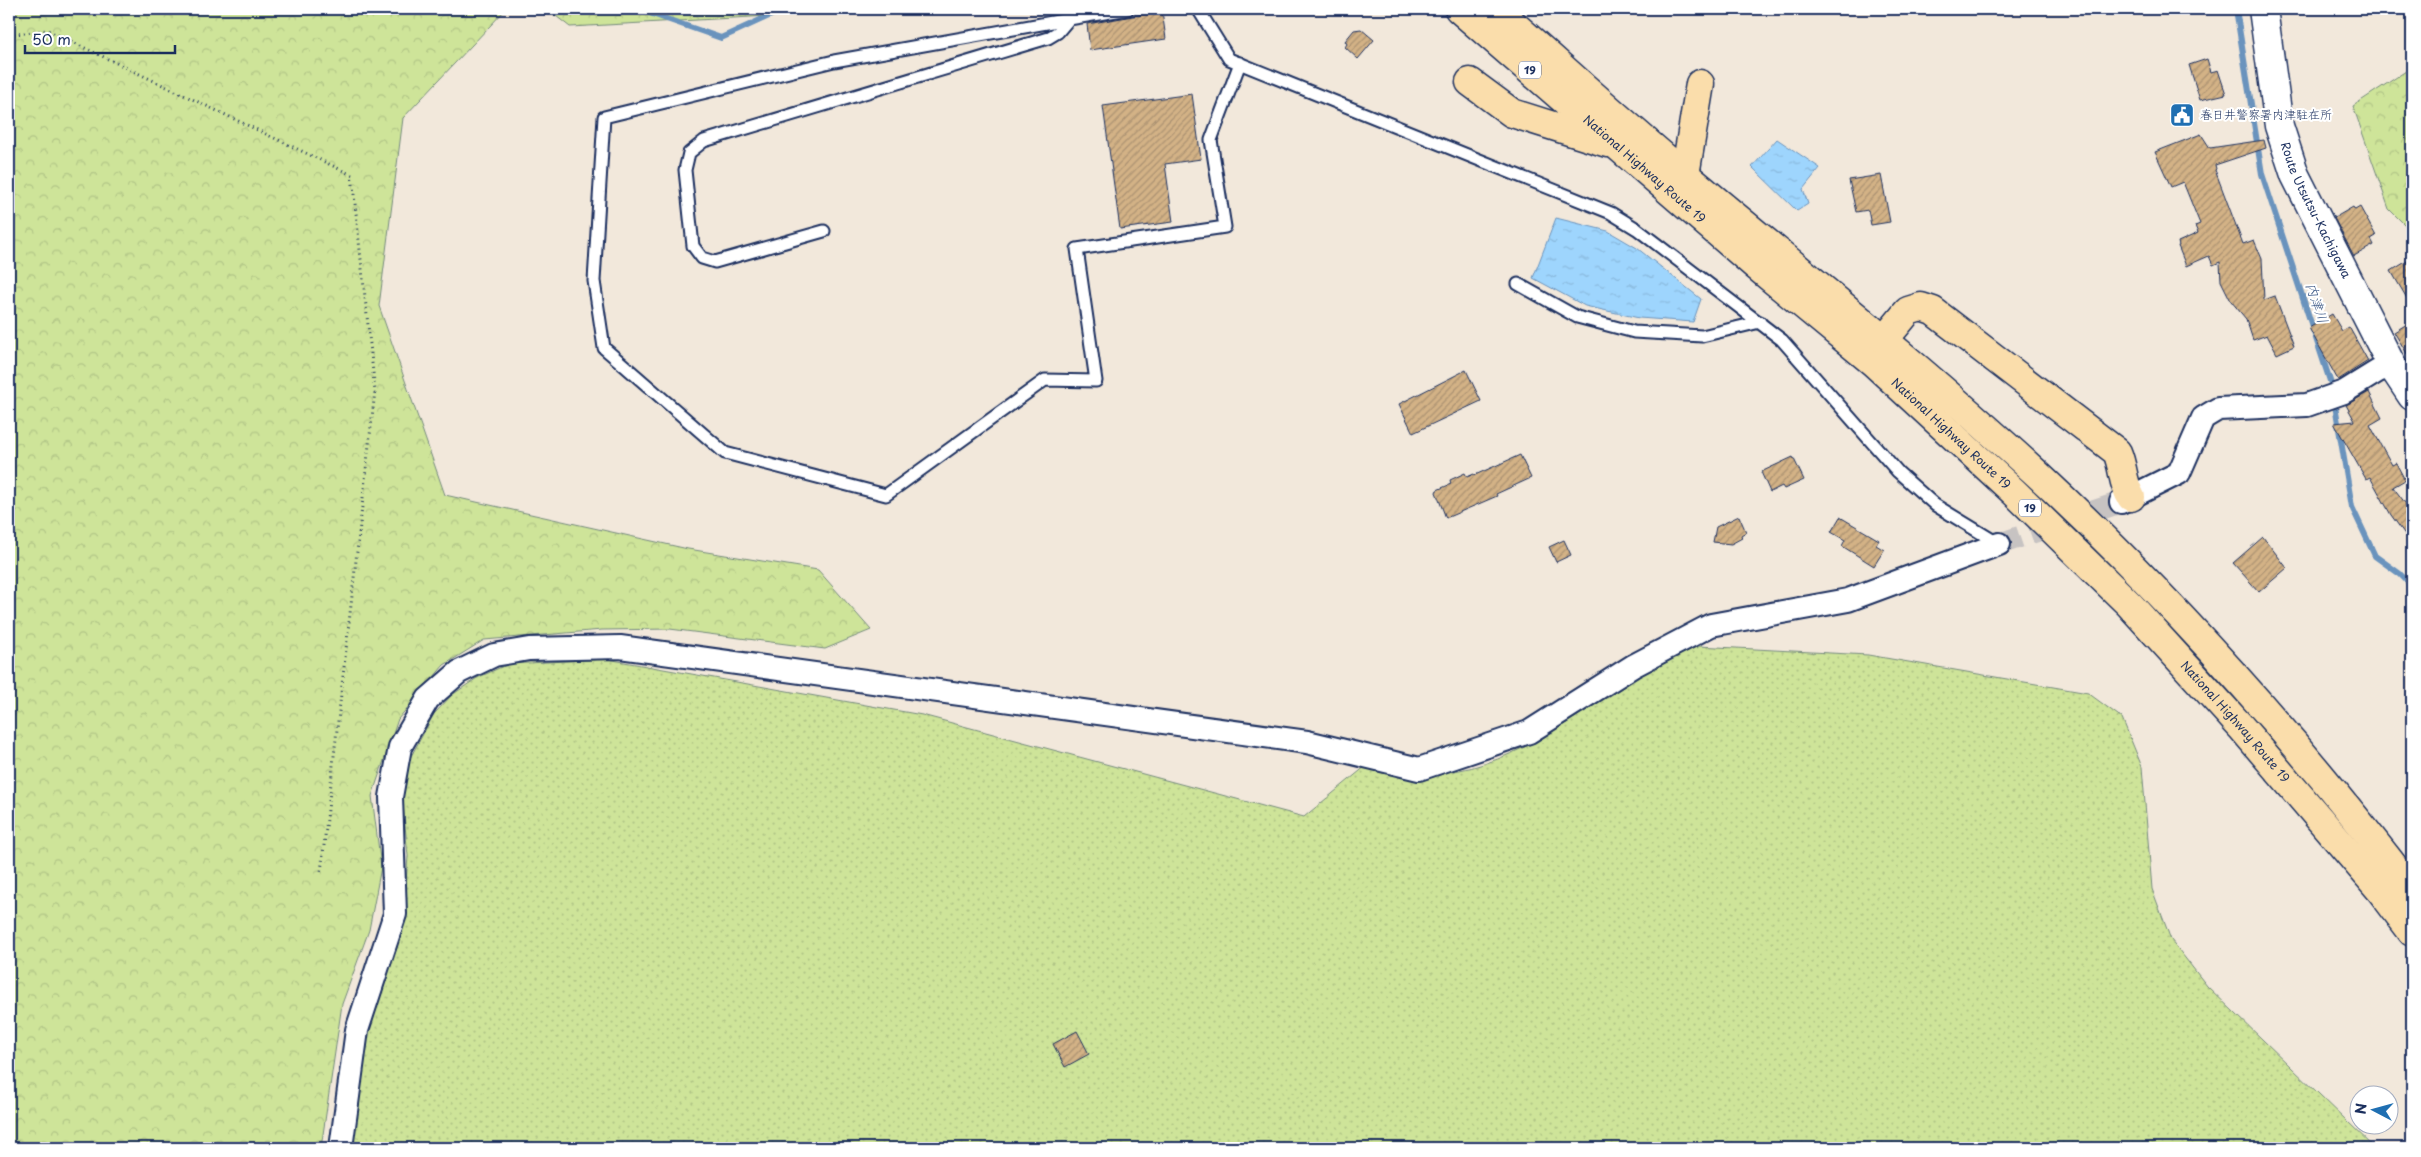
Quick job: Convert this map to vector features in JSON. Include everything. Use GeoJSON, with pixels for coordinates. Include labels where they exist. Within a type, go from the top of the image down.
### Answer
{"type":"FeatureCollection","features":[{"type":"Feature","properties":{"kind":"highway","name":"National Highway Route 19"},"geometry":{"type":"LineString","coordinates":[[1459,9],[1756,265],[1874,363],[2013,491],[2130,605],[2241,726],[2381,891],[2412,932]]}},
{"type":"Feature","properties":{"kind":"highway","name":"National Highway Route 19"},"geometry":{"type":"LineString","coordinates":[[1496,9],[1686,175],[1884,340],[2036,473],[2165,600],[2267,709],[2412,890]]}},
{"type":"Feature","properties":{"kind":"highway"},"geometry":{"type":"LineString","coordinates":[[1470,82],[1512,113],[1618,146]]}},
{"type":"Feature","properties":{"kind":"highway"},"geometry":{"type":"LineString","coordinates":[[1686,175],[1700,84]]}},
{"type":"Feature","properties":{"kind":"highway"},"geometry":{"type":"LineString","coordinates":[[1884,340],[1908,311],[1921,306],[1933,311],[2117,452],[2124,468],[2126,500]]}},
{"type":"Feature","properties":{"kind":"main road","name":"Route Utsutsu-Kachigawa"},"geometry":{"type":"LineString","coordinates":[[2263,9],[2279,126],[2295,175],[2392,366],[2412,396]]}},
{"type":"Feature","properties":{"kind":"street"},"geometry":{"type":"LineString","coordinates":[[2126,500],[2179,473],[2203,418],[2218,409],[2307,405],[2334,395],[2378,370],[2392,366]]}},
{"type":"Feature","properties":{"kind":"street"},"geometry":{"type":"LineString","coordinates":[[341,1148],[357,1030],[395,914],[391,797],[400,747],[428,699],[459,672],[494,655],[529,649],[620,647],[1307,742],[1419,769],[1529,732],[1633,666],[1711,625],[1848,600],[1999,544]]}},
{"type":"Feature","properties":{"kind":"lane"},"geometry":{"type":"LineString","coordinates":[[1128,9],[834,61],[604,117],[594,281],[604,348],[725,453],[886,495],[1045,380],[1096,381],[1077,249],[1225,227],[1211,140],[1240,63]]}},
{"type":"Feature","properties":{"kind":"lane"},"geometry":{"type":"LineString","coordinates":[[1198,9],[1229,58],[1611,213],[1637,229],[1782,340],[1898,472],[1935,505],[1999,544]]}},
{"type":"Feature","properties":{"kind":"lane"},"geometry":{"type":"LineString","coordinates":[[824,231],[714,262],[702,258],[693,246],[685,170],[689,154],[704,141],[1048,38],[1058,32],[1069,20]]}},
{"type":"Feature","properties":{"kind":"lane"},"geometry":{"type":"LineString","coordinates":[[1518,284],[1577,317],[1634,332],[1702,336],[1760,322]]}},
{"type":"Feature","properties":{"kind":"path"},"geometry":{"type":"LineString","coordinates":[[9,34],[47,30],[352,176],[375,391],[320,872]]}},
{"type":"Feature","properties":{"kind":"green space"},"geometry":{"type":"Polygon","coordinates":[[[9,9],[506,9],[403,118],[379,306],[445,495],[688,549],[818,570],[871,630],[825,649],[670,629],[602,630],[484,640],[444,665],[398,719],[372,796],[381,867],[369,930],[342,1004],[321,1148],[9,1148],[9,9]]]}},
{"type":"Feature","properties":{"kind":"green space"},"geometry":{"type":"Polygon","coordinates":[[[547,9],[897,9],[570,27],[547,9]]]}},
{"type":"Feature","properties":{"kind":"green space"},"geometry":{"type":"Polygon","coordinates":[[[2412,67],[2412,232],[2389,209],[2353,106],[2412,67]]]}},
{"type":"Feature","properties":{"kind":"green space"},"geometry":{"type":"Polygon","coordinates":[[[1698,646],[1868,655],[2088,693],[2122,718],[2142,767],[2152,889],[2171,940],[2207,986],[2348,1122],[2348,1134],[2360,1134],[2375,1148],[349,1148],[370,1016],[404,909],[408,856],[402,794],[410,758],[434,714],[452,695],[477,678],[508,664],[607,659],[922,715],[1304,817],[1366,766],[1406,772],[1435,773],[1471,768],[1498,759],[1549,734],[1650,669],[1698,646]]]}},
{"type":"Feature","properties":{"kind":"water"},"geometry":{"type":"Polygon","coordinates":[[[1777,139],[1820,168],[1803,189],[1808,204],[1797,211],[1752,167],[1777,139]]]}},
{"type":"Feature","properties":{"kind":"water"},"geometry":{"type":"Polygon","coordinates":[[[1556,218],[1608,231],[1637,248],[1701,299],[1693,322],[1639,318],[1585,306],[1533,278],[1556,218]]]}},
{"type":"Feature","properties":{"kind":"building"},"geometry":{"type":"Polygon","coordinates":[[[1162,11],[1166,39],[1090,50],[1087,24],[1162,11]]]}},
{"type":"Feature","properties":{"kind":"building"},"geometry":{"type":"Polygon","coordinates":[[[1361,29],[1374,40],[1358,59],[1345,47],[1347,44],[1345,41],[1354,30],[1361,29]]]}},
{"type":"Feature","properties":{"kind":"building"},"geometry":{"type":"Polygon","coordinates":[[[2207,59],[2211,72],[2218,70],[2226,94],[2200,100],[2189,65],[2207,59]]]}},
{"type":"Feature","properties":{"kind":"building"},"geometry":{"type":"Polygon","coordinates":[[[1192,94],[1201,159],[1165,164],[1173,222],[1120,229],[1103,106],[1192,94]]]}},
{"type":"Feature","properties":{"kind":"building"},"geometry":{"type":"Polygon","coordinates":[[[2201,134],[2210,148],[2264,140],[2266,148],[2215,165],[2215,170],[2243,244],[2254,240],[2262,259],[2264,300],[2275,296],[2294,346],[2277,354],[2267,335],[2253,340],[2246,319],[2231,301],[2221,281],[2220,262],[2213,265],[2209,256],[2186,266],[2178,246],[2178,242],[2198,233],[2195,226],[2200,224],[2183,182],[2171,187],[2155,152],[2201,134]]]}},
{"type":"Feature","properties":{"kind":"building"},"geometry":{"type":"Polygon","coordinates":[[[1881,175],[1890,222],[1871,225],[1868,210],[1856,212],[1849,180],[1881,175]]]}},
{"type":"Feature","properties":{"kind":"building"},"geometry":{"type":"Polygon","coordinates":[[[2353,207],[2355,210],[2360,207],[2376,236],[2371,239],[2374,245],[2354,256],[2334,218],[2353,207]]]}},
{"type":"Feature","properties":{"kind":"building"},"geometry":{"type":"Polygon","coordinates":[[[2412,258],[2412,307],[2391,271],[2412,258]]]}},
{"type":"Feature","properties":{"kind":"building"},"geometry":{"type":"Polygon","coordinates":[[[2332,314],[2342,331],[2349,327],[2368,361],[2338,380],[2309,328],[2332,314]]]}},
{"type":"Feature","properties":{"kind":"building"},"geometry":{"type":"Polygon","coordinates":[[[2412,321],[2412,362],[2394,332],[2412,321]]]}},
{"type":"Feature","properties":{"kind":"building"},"geometry":{"type":"Polygon","coordinates":[[[1466,370],[1481,401],[1413,433],[1399,404],[1466,370]]]}},
{"type":"Feature","properties":{"kind":"building"},"geometry":{"type":"Polygon","coordinates":[[[2369,392],[2382,418],[2370,425],[2392,465],[2396,463],[2405,480],[2393,487],[2412,512],[2412,544],[2391,515],[2370,477],[2366,479],[2334,423],[2355,421],[2346,405],[2369,392]]]}},
{"type":"Feature","properties":{"kind":"building"},"geometry":{"type":"Polygon","coordinates":[[[1520,455],[1531,478],[1496,494],[1497,496],[1446,518],[1436,492],[1437,490],[1451,484],[1450,480],[1465,473],[1467,477],[1475,475],[1520,455]]]}},
{"type":"Feature","properties":{"kind":"building"},"geometry":{"type":"Polygon","coordinates":[[[1793,457],[1804,480],[1784,489],[1782,486],[1770,492],[1761,472],[1793,457]]]}},
{"type":"Feature","properties":{"kind":"building"},"geometry":{"type":"Polygon","coordinates":[[[1739,516],[1746,532],[1741,535],[1742,538],[1731,544],[1713,542],[1716,527],[1739,516]]]}},
{"type":"Feature","properties":{"kind":"building"},"geometry":{"type":"Polygon","coordinates":[[[1840,517],[1879,540],[1876,545],[1884,550],[1874,566],[1842,546],[1845,540],[1831,532],[1840,517]]]}},
{"type":"Feature","properties":{"kind":"building"},"geometry":{"type":"Polygon","coordinates":[[[2263,537],[2287,568],[2259,592],[2233,563],[2263,537]]]}},
{"type":"Feature","properties":{"kind":"building"},"geometry":{"type":"Polygon","coordinates":[[[1564,540],[1571,555],[1556,562],[1549,547],[1564,540]]]}},
{"type":"Feature","properties":{"kind":"building"},"geometry":{"type":"Polygon","coordinates":[[[1077,1031],[1089,1054],[1065,1067],[1053,1044],[1077,1031]]]}},
{"type":"Feature","properties":{"kind":"waterway"},"geometry":{"type":"LineString","coordinates":[[638,9],[721,38],[784,9]]}},
{"type":"Feature","properties":{"kind":"waterway","name":"内津川"},"geometry":{"type":"LineString","coordinates":[[2236,9],[2262,174],[2332,387],[2352,507],[2375,556],[2400,574],[2412,586]]}},
{"type":"Feature","properties":{"kind":"tunnel"},"geometry":{"type":"LineString","coordinates":[[1999,544],[2121,502]]}},
{"type":"Feature","properties":{"kind":"place","name":"春日井警察署内津駐在所"},"geometry":{"type":"Point","coordinates":[2182,115]}}]}
